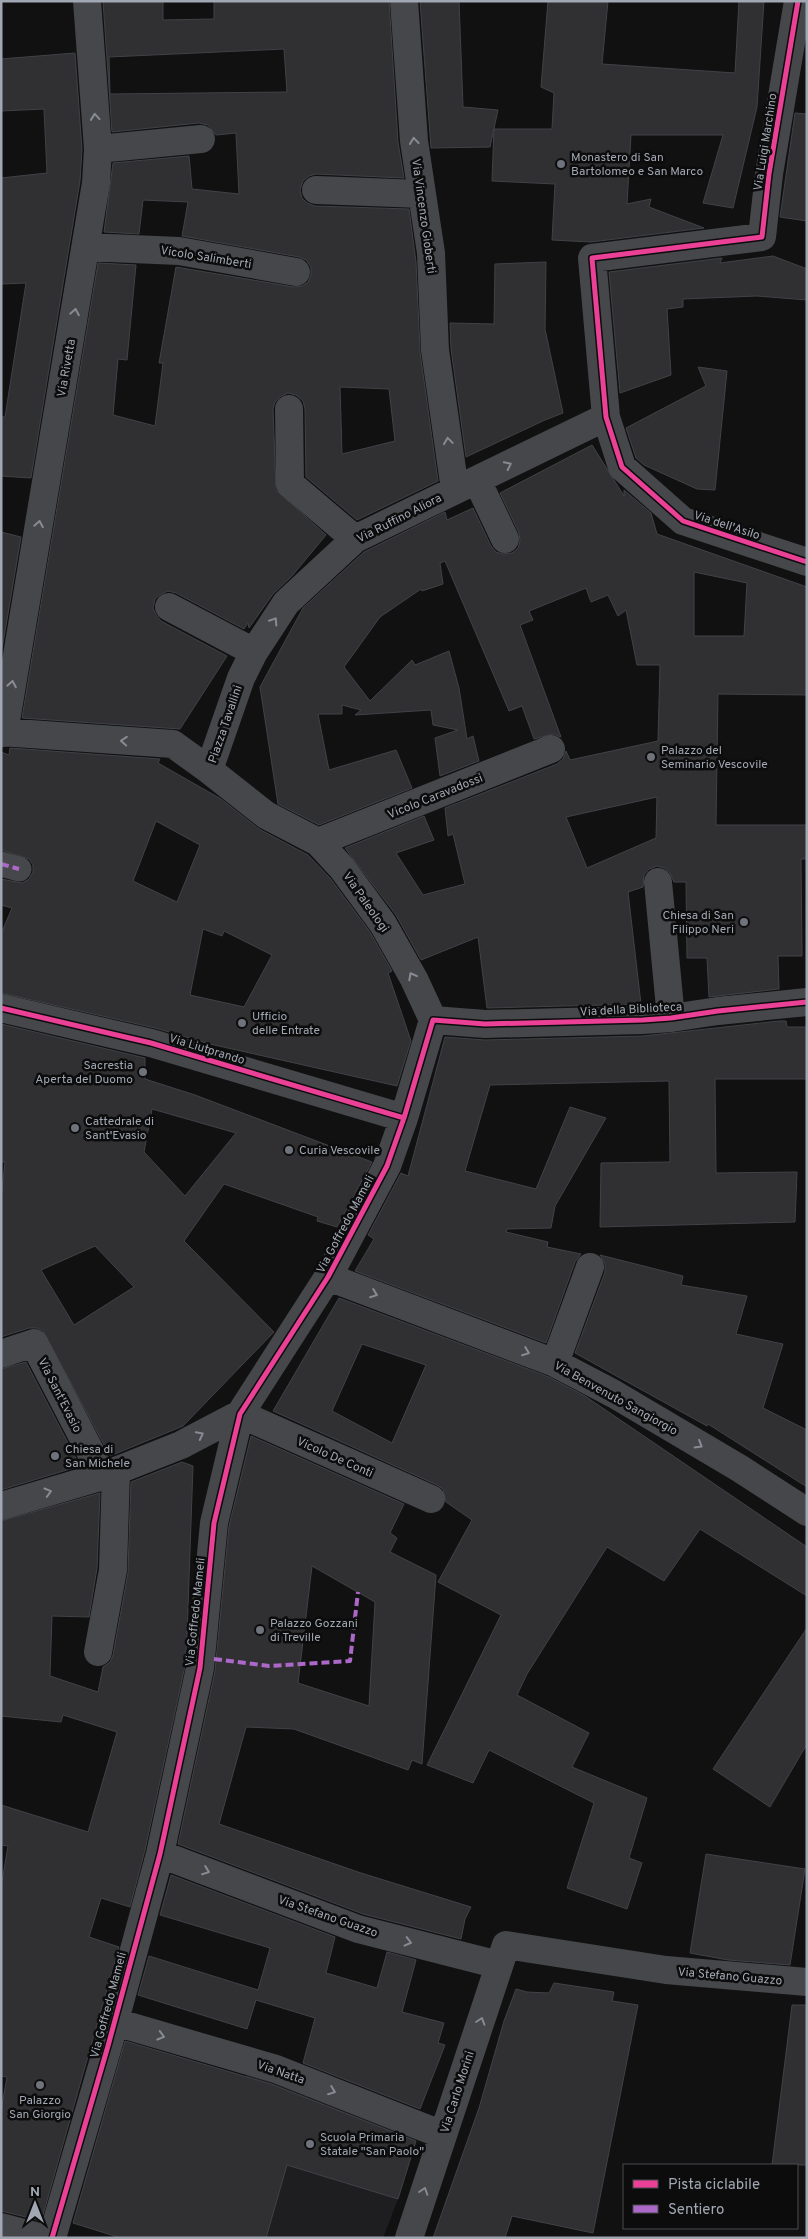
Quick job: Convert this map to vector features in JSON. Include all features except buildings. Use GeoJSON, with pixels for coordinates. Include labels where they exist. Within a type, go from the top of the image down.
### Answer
{"type":"FeatureCollection","features":[{"type":"Feature","properties":{"kind":"street","name":"Via Rivetta"},"geometry":{"type":"LineString","coordinates":[[2,732],[96,183],[98,149],[87,1]]}},
{"type":"Feature","properties":{"kind":"street","name":"Via Vincenzo Gioberti"},"geometry":{"type":"LineString","coordinates":[[404,1],[414,141],[431,253],[435,350],[466,484],[505,538]]}},
{"type":"Feature","properties":{"kind":"street","name":"Via Luigi Marchino"},"geometry":{"type":"LineString","coordinates":[[592,258],[762,237],[769,174],[798,1]]}},
{"type":"Feature","properties":{"kind":"street"},"geometry":{"type":"LineString","coordinates":[[98,149],[201,138]]}},
{"type":"Feature","properties":{"kind":"street"},"geometry":{"type":"LineString","coordinates":[[316,190],[422,194]]}},
{"type":"Feature","properties":{"kind":"street","name":"Vicolo Salimberti"},"geometry":{"type":"LineString","coordinates":[[86,247],[179,251],[296,272]]}},
{"type":"Feature","properties":{"kind":"street","name":"Via dell'Asilo"},"geometry":{"type":"LineString","coordinates":[[592,258],[606,417],[622,467],[683,521],[807,562]]}},
{"type":"Feature","properties":{"kind":"street"},"geometry":{"type":"LineString","coordinates":[[289,409],[290,484],[355,540]]}},
{"type":"Feature","properties":{"kind":"street","name":"Via Ruffino Aliora"},"geometry":{"type":"LineString","coordinates":[[241,678],[254,652],[286,603],[355,540],[606,417]]}},
{"type":"Feature","properties":{"kind":"street"},"geometry":{"type":"LineString","coordinates":[[169,606],[254,652]]}},
{"type":"Feature","properties":{"kind":"street","name":"Piazza Tavallini"},"geometry":{"type":"LineString","coordinates":[[209,770],[241,678]]}},
{"type":"Feature","properties":{"kind":"street","name":"Piazza Tavallini"},"geometry":{"type":"LineString","coordinates":[[2,732],[173,744],[266,815]]}},
{"type":"Feature","properties":{"kind":"street","name":"Vicolo Caravadossi"},"geometry":{"type":"LineString","coordinates":[[318,842],[551,749]]}},
{"type":"Feature","properties":{"kind":"street","name":"Via Paleologi"},"geometry":{"type":"LineString","coordinates":[[266,815],[318,842],[342,868],[383,924],[414,979],[433,1020]]}},
{"type":"Feature","properties":{"kind":"street"},"geometry":{"type":"LineString","coordinates":[[658,882],[671,1018]]}},
{"type":"Feature","properties":{"kind":"street","name":"Via della Biblioteca"},"geometry":{"type":"LineString","coordinates":[[433,1020],[485,1024],[671,1018],[807,1002]]}},
{"type":"Feature","properties":{"kind":"street","name":"Via Liutprando"},"geometry":{"type":"LineString","coordinates":[[1,1008],[151,1043],[404,1118]]}},
{"type":"Feature","properties":{"kind":"street","name":"Via Goffredo Mameli"},"geometry":{"type":"LineString","coordinates":[[52,2238],[160,1854],[200,1668],[214,1523],[240,1414],[328,1277],[387,1166],[404,1118],[433,1020]]}},
{"type":"Feature","properties":{"kind":"street"},"geometry":{"type":"LineString","coordinates":[[555,1363],[590,1267]]}},
{"type":"Feature","properties":{"kind":"street","name":"Via Benvenuto Sangiorgio"},"geometry":{"type":"LineString","coordinates":[[328,1277],[555,1363],[614,1394],[739,1468],[807,1512]]}},
{"type":"Feature","properties":{"kind":"street","name":"Via Sant'Evasio"},"geometry":{"type":"LineString","coordinates":[[1,1354],[34,1343],[109,1474]]}},
{"type":"Feature","properties":{"kind":"street"},"geometry":{"type":"LineString","coordinates":[[1,1506],[109,1474],[181,1444],[240,1414]]}},
{"type":"Feature","properties":{"kind":"street","name":"Vicolo De Conti"},"geometry":{"type":"LineString","coordinates":[[240,1414],[431,1499]]}},
{"type":"Feature","properties":{"kind":"street"},"geometry":{"type":"LineString","coordinates":[[98,1652],[113,1570],[109,1474]]}},
{"type":"Feature","properties":{"kind":"street","name":"Via Stefano Guazzo"},"geometry":{"type":"LineString","coordinates":[[160,1854],[358,1929],[502,1955],[807,1982]]}},
{"type":"Feature","properties":{"kind":"street","name":"Via Carlo Morini"},"geometry":{"type":"LineString","coordinates":[[409,2238],[502,1955]]}},
{"type":"Feature","properties":{"kind":"street","name":"Via Natta"},"geometry":{"type":"LineString","coordinates":[[114,2022],[276,2070],[443,2135]]}},
{"type":"Feature","properties":{"kind":"street"},"geometry":{"type":"LineString","coordinates":[[1,2227],[42,2238]]}},
{"type":"Feature","properties":{"kind":"shaded area","name":"Scuola Primaria Statale \"San Paolo\""},"geometry":{"type":"Polygon","coordinates":[[[247,2074],[418,2132],[398,2199],[383,2238],[182,2238],[247,2074]]]}},
{"type":"Feature","properties":{"kind":"marked path"},"geometry":{"type":"LineString","coordinates":[[1,864],[19,869]]}},
{"type":"Feature","properties":{"kind":"marked path"},"geometry":{"type":"LineString","coordinates":[[214,1659],[269,1666],[350,1661],[358,1592]]}},
{"type":"Feature","properties":{"kind":"cycle path"},"geometry":{"type":"LineString","coordinates":[[798,1],[769,174],[762,237],[592,258],[606,417],[622,467],[683,521],[807,562]]}},
{"type":"Feature","properties":{"kind":"cycle path"},"geometry":{"type":"LineString","coordinates":[[52,2238],[108,2046],[160,1854],[200,1668],[214,1523],[240,1414],[328,1277],[387,1166],[404,1118],[433,1020],[485,1024],[643,1020],[807,1002]]}},
{"type":"Feature","properties":{"kind":"cycle path"},"geometry":{"type":"LineString","coordinates":[[1,1008],[151,1043],[404,1118]]}},
{"type":"Feature","properties":{"kind":"place","name":"Monastero di San Bartolomeo e San Marco"},"geometry":{"type":"Point","coordinates":[561,164]}},
{"type":"Feature","properties":{"kind":"place","name":"Palazzo del Seminario Vescovile"},"geometry":{"type":"Point","coordinates":[651,757]}},
{"type":"Feature","properties":{"kind":"place","name":"Chiesa di San Filippo Neri"},"geometry":{"type":"Point","coordinates":[744,922]}},
{"type":"Feature","properties":{"kind":"place","name":"Ufficio delle Entrate"},"geometry":{"type":"Point","coordinates":[242,1023]}},
{"type":"Feature","properties":{"kind":"place","name":"Sacrestia Aperta del Duomo"},"geometry":{"type":"Point","coordinates":[143,1072]}},
{"type":"Feature","properties":{"kind":"place","name":"Cattedrale di Sant'Evasio"},"geometry":{"type":"Point","coordinates":[75,1128]}},
{"type":"Feature","properties":{"kind":"place","name":"Curia Vescovile"},"geometry":{"type":"Point","coordinates":[289,1150]}},
{"type":"Feature","properties":{"kind":"place","name":"Chiesa di San Michele"},"geometry":{"type":"Point","coordinates":[55,1456]}},
{"type":"Feature","properties":{"kind":"place","name":"Palazzo Gozzani di Treville"},"geometry":{"type":"Point","coordinates":[260,1630]}},
{"type":"Feature","properties":{"kind":"place","name":"Palazzo San Giorgio"},"geometry":{"type":"Point","coordinates":[40,2085]}},
{"type":"Feature","properties":{"kind":"place","name":"Scuola Primaria Statale \"San Paolo\""},"geometry":{"type":"Point","coordinates":[310,2144]}}]}
